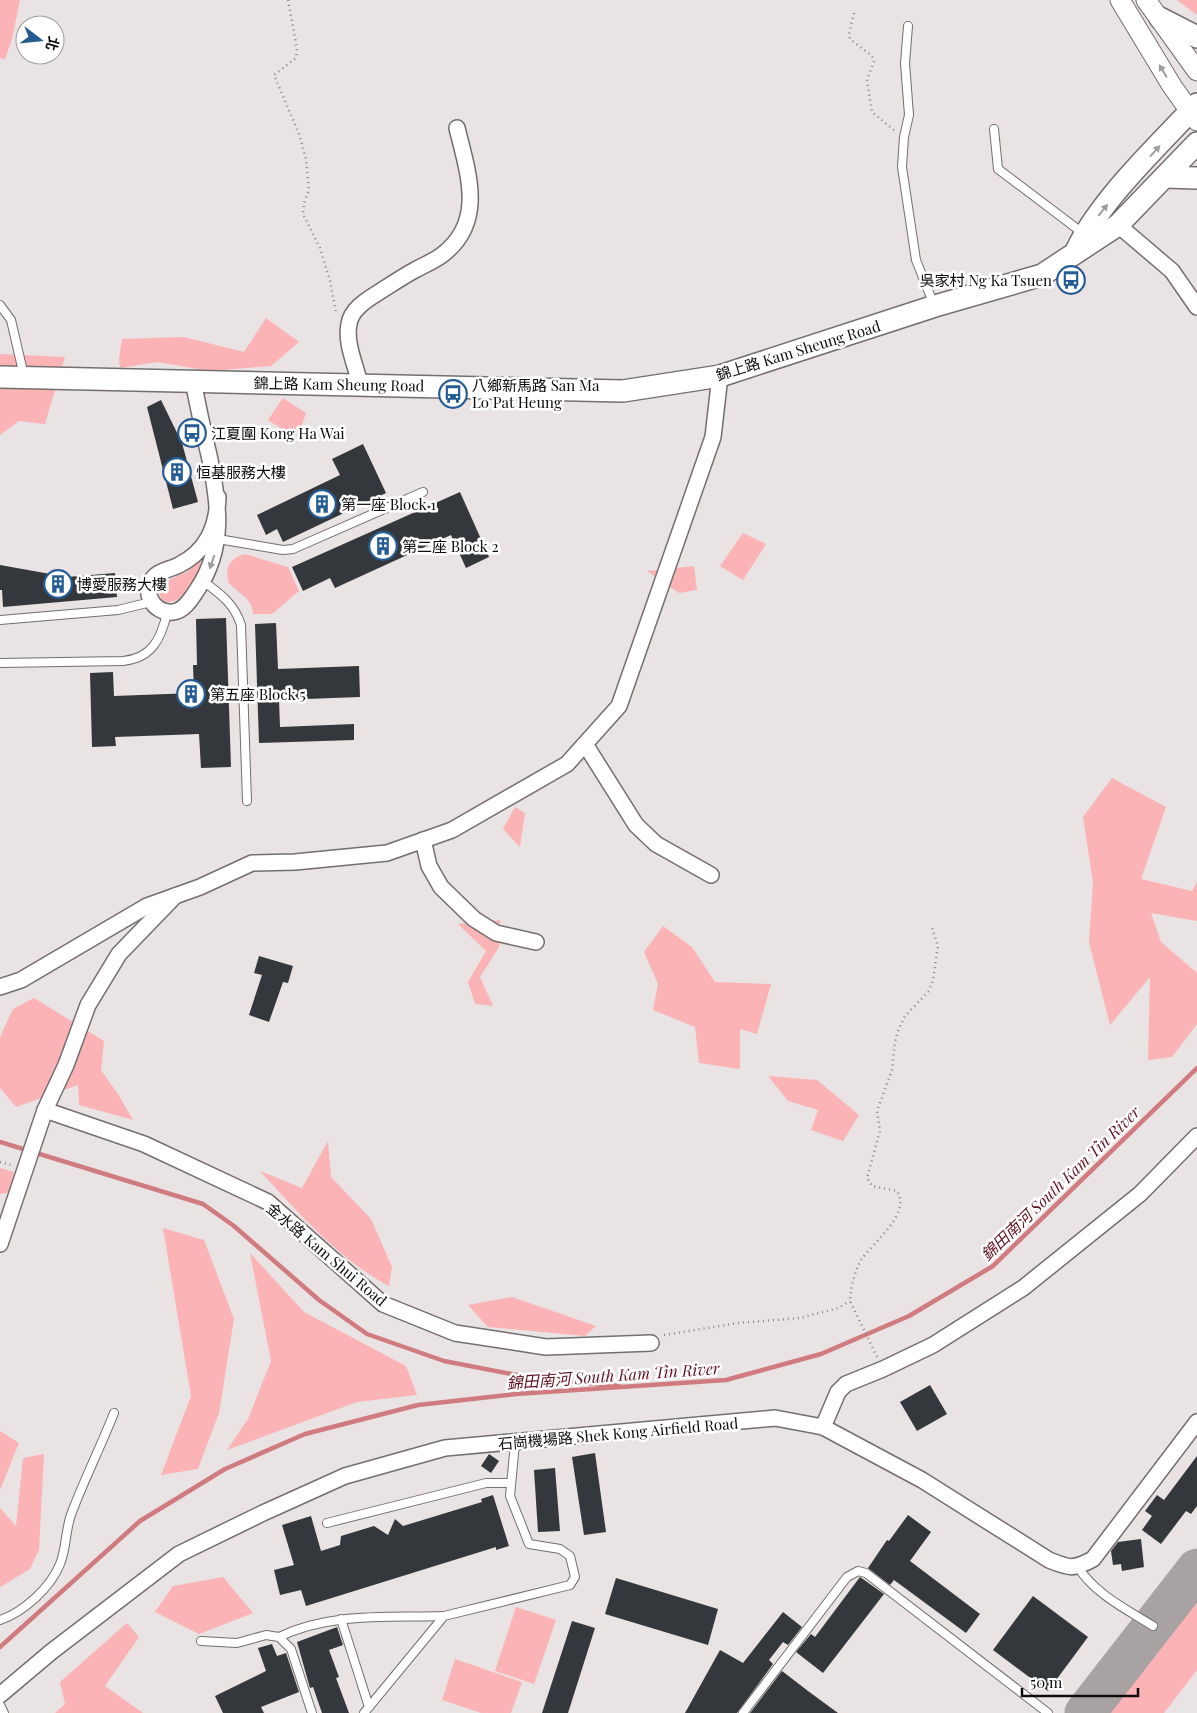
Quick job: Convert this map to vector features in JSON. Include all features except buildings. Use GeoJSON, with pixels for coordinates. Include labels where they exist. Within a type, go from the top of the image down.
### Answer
{"type":"FeatureCollection","features":[{"type":"Feature","properties":{"kind":"main road"},"geometry":{"type":"LineString","coordinates":[[1160,18],[1197,37]]}},
{"type":"Feature","properties":{"kind":"main road","name":"錦上路 Kam Sheung Road"},"geometry":{"type":"LineString","coordinates":[[1074,253],[1084,234],[1122,187],[1195,112]]}},
{"type":"Feature","properties":{"kind":"main road","name":"錦上路 Kam Sheung Road"},"geometry":{"type":"LineString","coordinates":[[0,377],[623,391],[720,376],[935,306],[1042,275],[1118,225],[1197,143]]}},
{"type":"Feature","properties":{"kind":"main road"},"geometry":{"type":"LineString","coordinates":[[1166,177],[1197,178]]}},
{"type":"Feature","properties":{"kind":"street"},"geometry":{"type":"LineString","coordinates":[[1120,0],[1195,112]]}},
{"type":"Feature","properties":{"kind":"street"},"geometry":{"type":"LineString","coordinates":[[1146,0],[1197,71]]}},
{"type":"Feature","properties":{"kind":"street"},"geometry":{"type":"LineString","coordinates":[[360,384],[351,350],[349,327],[356,309],[369,298],[441,256],[454,245],[466,226],[470,213],[470,179],[457,128]]}},
{"type":"Feature","properties":{"kind":"street"},"geometry":{"type":"LineString","coordinates":[[1118,225],[1172,270],[1197,307]]}},
{"type":"Feature","properties":{"kind":"street"},"geometry":{"type":"LineString","coordinates":[[0,987],[22,980],[147,906],[252,863],[295,862],[387,853],[452,830],[567,764],[619,706],[713,437],[720,376]]}},
{"type":"Feature","properties":{"kind":"street"},"geometry":{"type":"LineString","coordinates":[[193,381],[218,497],[218,539],[214,556],[203,581],[184,607],[176,612],[166,613],[158,609],[152,602],[149,593],[150,583],[156,576],[190,558],[211,535],[217,518],[218,497]]}},
{"type":"Feature","properties":{"kind":"street"},"geometry":{"type":"LineString","coordinates":[[585,744],[636,825],[656,844],[711,875]]}},
{"type":"Feature","properties":{"kind":"street"},"geometry":{"type":"LineString","coordinates":[[423,840],[429,866],[441,887],[474,919],[496,933],[536,942]]}},
{"type":"Feature","properties":{"kind":"street"},"geometry":{"type":"LineString","coordinates":[[0,1244],[45,1110],[66,1065],[88,1005],[119,954],[145,925],[167,907],[176,895]]}},
{"type":"Feature","properties":{"kind":"street","name":"金水路 Kam Shui Road"},"geometry":{"type":"LineString","coordinates":[[45,1110],[144,1144],[268,1202],[383,1304],[455,1333],[546,1347],[651,1343]]}},
{"type":"Feature","properties":{"kind":"street"},"geometry":{"type":"LineString","coordinates":[[823,1427],[841,1388],[933,1345],[1023,1288],[1140,1194],[1197,1136]]}},
{"type":"Feature","properties":{"kind":"street","name":"石崗機場路 Shek Kong Airfield Road"},"geometry":{"type":"LineString","coordinates":[[0,1694],[51,1652],[179,1554],[345,1476],[436,1450],[775,1418],[823,1427],[922,1480],[1049,1560],[1067,1568],[1078,1567]]}},
{"type":"Feature","properties":{"kind":"street"},"geometry":{"type":"LineString","coordinates":[[1078,1567],[1093,1559],[1197,1422]]}},
{"type":"Feature","properties":{"kind":"lane"},"geometry":{"type":"LineString","coordinates":[[908,26],[905,63],[909,115],[904,137],[902,167],[916,260],[935,306]]}},
{"type":"Feature","properties":{"kind":"lane"},"geometry":{"type":"LineString","coordinates":[[994,129],[998,169],[1084,234]]}},
{"type":"Feature","properties":{"kind":"lane"},"geometry":{"type":"LineString","coordinates":[[0,305],[11,320],[25,378]]}},
{"type":"Feature","properties":{"kind":"lane"},"geometry":{"type":"LineString","coordinates":[[218,539],[293,550],[423,492]]}},
{"type":"Feature","properties":{"kind":"lane"},"geometry":{"type":"LineString","coordinates":[[203,581],[234,607],[241,624],[247,801]]}},
{"type":"Feature","properties":{"kind":"lane"},"geometry":{"type":"LineString","coordinates":[[0,620],[118,610],[152,602]]}},
{"type":"Feature","properties":{"kind":"lane"},"geometry":{"type":"LineString","coordinates":[[0,663],[122,661],[139,658],[157,643],[166,613]]}},
{"type":"Feature","properties":{"kind":"lane"},"geometry":{"type":"LineString","coordinates":[[0,1620],[24,1607],[52,1579],[61,1563],[71,1513],[95,1462],[114,1413]]}},
{"type":"Feature","properties":{"kind":"lane"},"geometry":{"type":"LineString","coordinates":[[202,1641],[237,1643],[266,1635],[279,1637],[292,1631],[341,1619],[444,1616],[570,1585],[575,1577],[570,1556],[560,1549],[529,1544],[510,1496],[515,1443]]}},
{"type":"Feature","properties":{"kind":"lane"},"geometry":{"type":"LineString","coordinates":[[327,1523],[486,1483],[510,1484]]}},
{"type":"Feature","properties":{"kind":"lane"},"geometry":{"type":"LineString","coordinates":[[1078,1567],[1086,1580],[1098,1591],[1153,1626]]}},
{"type":"Feature","properties":{"kind":"lane"},"geometry":{"type":"LineString","coordinates":[[743,1713],[846,1577],[858,1571],[866,1573],[1048,1713]]}},
{"type":"Feature","properties":{"kind":"lane"},"geometry":{"type":"LineString","coordinates":[[367,1710],[444,1616]]}},
{"type":"Feature","properties":{"kind":"lane"},"geometry":{"type":"LineString","coordinates":[[341,1619],[367,1710]]}},
{"type":"Feature","properties":{"kind":"lane"},"geometry":{"type":"LineString","coordinates":[[279,1637],[291,1649],[312,1713]]}},
{"type":"Feature","properties":{"kind":"lane"},"geometry":{"type":"LineString","coordinates":[[0,1705],[4,1713]]}},
{"type":"Feature","properties":{"kind":"path"},"geometry":{"type":"LineString","coordinates":[[288,0],[297,49],[296,58],[274,76],[299,134],[306,159],[309,190],[304,203],[304,214],[320,248],[339,320],[349,327]]}},
{"type":"Feature","properties":{"kind":"path"},"geometry":{"type":"LineString","coordinates":[[854,13],[849,34],[850,39],[872,56],[874,61],[867,80],[872,112],[876,118],[904,137]]}},
{"type":"Feature","properties":{"kind":"path"},"geometry":{"type":"LineString","coordinates":[[883,1369],[850,1301],[850,1293],[856,1268],[865,1254],[893,1223],[900,1202],[897,1192],[872,1186],[867,1181],[867,1178],[880,1131],[877,1111],[892,1070],[895,1041],[899,1028],[905,1016],[929,991],[933,980],[938,946],[931,925]]}},
{"type":"Feature","properties":{"kind":"path"},"geometry":{"type":"LineString","coordinates":[[651,1343],[665,1334],[738,1323],[800,1318],[838,1308],[850,1301]]}},
{"type":"Feature","properties":{"kind":"shaded area"},"geometry":{"type":"Polygon","coordinates":[[[0,0],[20,0],[17,15],[15,15],[12,39],[5,59],[0,58],[0,0]]]}},
{"type":"Feature","properties":{"kind":"shaded area"},"geometry":{"type":"Polygon","coordinates":[[[1177,0],[1197,0],[1197,15],[1177,0]]]}},
{"type":"Feature","properties":{"kind":"shaded area"},"geometry":{"type":"Polygon","coordinates":[[[266,318],[299,342],[271,366],[209,371],[158,362],[120,368],[119,359],[122,339],[184,337],[244,352],[266,318]]]}},
{"type":"Feature","properties":{"kind":"shaded area"},"geometry":{"type":"Polygon","coordinates":[[[0,354],[65,357],[45,424],[19,421],[0,435],[0,354]]]}},
{"type":"Feature","properties":{"kind":"shaded area"},"geometry":{"type":"Polygon","coordinates":[[[283,398],[306,413],[299,434],[291,435],[268,420],[283,398]]]}},
{"type":"Feature","properties":{"kind":"shaded area"},"geometry":{"type":"Polygon","coordinates":[[[743,533],[766,544],[743,580],[720,566],[743,533]]]}},
{"type":"Feature","properties":{"kind":"shaded area"},"geometry":{"type":"Polygon","coordinates":[[[245,554],[288,567],[299,591],[272,614],[253,614],[248,600],[229,583],[227,573],[230,564],[235,558],[245,554]]]}},
{"type":"Feature","properties":{"kind":"shaded area"},"geometry":{"type":"Polygon","coordinates":[[[203,558],[193,580],[183,595],[177,600],[163,601],[158,592],[162,583],[187,572],[203,558]]]}},
{"type":"Feature","properties":{"kind":"shaded area"},"geometry":{"type":"Polygon","coordinates":[[[694,566],[697,590],[679,593],[647,571],[694,566]]]}},
{"type":"Feature","properties":{"kind":"shaded area"},"geometry":{"type":"Polygon","coordinates":[[[1112,778],[1166,807],[1141,879],[1192,891],[1197,882],[1197,921],[1151,913],[1161,942],[1197,973],[1197,1024],[1172,1057],[1148,1060],[1150,977],[1110,1025],[1089,942],[1093,883],[1083,817],[1112,778]]]}},
{"type":"Feature","properties":{"kind":"shaded area"},"geometry":{"type":"Polygon","coordinates":[[[515,807],[525,813],[520,847],[503,829],[515,807]]]}},
{"type":"Feature","properties":{"kind":"shaded area"},"geometry":{"type":"Polygon","coordinates":[[[500,920],[499,947],[480,977],[493,1006],[475,1004],[468,982],[486,951],[458,924],[500,920]]]}},
{"type":"Feature","properties":{"kind":"shaded area"},"geometry":{"type":"Polygon","coordinates":[[[663,926],[692,947],[715,982],[771,984],[757,1034],[740,1029],[740,1069],[699,1063],[695,1027],[653,1010],[658,984],[644,952],[663,926]]]}},
{"type":"Feature","properties":{"kind":"shaded area"},"geometry":{"type":"Polygon","coordinates":[[[34,998],[104,1041],[101,1070],[133,1120],[79,1105],[78,1085],[16,1107],[0,1088],[0,1037],[13,1009],[34,998]]]}},
{"type":"Feature","properties":{"kind":"shaded area"},"geometry":{"type":"Polygon","coordinates":[[[768,1076],[817,1080],[859,1115],[843,1141],[811,1130],[818,1110],[788,1101],[768,1076]]]}},
{"type":"Feature","properties":{"kind":"shaded area"},"geometry":{"type":"Polygon","coordinates":[[[328,1141],[331,1177],[371,1219],[392,1267],[389,1286],[370,1275],[336,1249],[260,1171],[302,1188],[328,1141]]]}},
{"type":"Feature","properties":{"kind":"shaded area"},"geometry":{"type":"Polygon","coordinates":[[[0,1168],[14,1172],[8,1193],[0,1194],[0,1168]]]}},
{"type":"Feature","properties":{"kind":"shaded area"},"geometry":{"type":"Polygon","coordinates":[[[163,1228],[204,1240],[234,1319],[219,1413],[198,1469],[161,1475],[191,1396],[163,1228]]]}},
{"type":"Feature","properties":{"kind":"shaded area"},"geometry":{"type":"Polygon","coordinates":[[[250,1253],[304,1312],[406,1366],[417,1395],[357,1402],[227,1450],[248,1419],[271,1361],[250,1253]]]}},
{"type":"Feature","properties":{"kind":"shaded area"},"geometry":{"type":"Polygon","coordinates":[[[512,1297],[596,1326],[585,1336],[488,1327],[468,1305],[512,1297]]]}},
{"type":"Feature","properties":{"kind":"shaded area"},"geometry":{"type":"Polygon","coordinates":[[[0,1431],[19,1443],[0,1490],[0,1431]]]}},
{"type":"Feature","properties":{"kind":"shaded area"},"geometry":{"type":"Polygon","coordinates":[[[44,1454],[39,1550],[30,1569],[0,1587],[0,1508],[16,1526],[23,1458],[44,1454]]]}},
{"type":"Feature","properties":{"kind":"shaded area"},"geometry":{"type":"Polygon","coordinates":[[[223,1577],[253,1613],[199,1634],[155,1612],[173,1586],[223,1577]]]}},
{"type":"Feature","properties":{"kind":"shaded area"},"geometry":{"type":"Polygon","coordinates":[[[1197,1585],[1197,1670],[1164,1713],[1099,1713],[1197,1585]]]}},
{"type":"Feature","properties":{"kind":"shaded area"},"geometry":{"type":"Polygon","coordinates":[[[516,1607],[556,1620],[534,1684],[495,1671],[516,1607]]]}},
{"type":"Feature","properties":{"kind":"shaded area"},"geometry":{"type":"Polygon","coordinates":[[[127,1623],[139,1637],[105,1686],[143,1713],[55,1713],[65,1704],[60,1682],[127,1623]]]}},
{"type":"Feature","properties":{"kind":"shaded area"},"geometry":{"type":"Polygon","coordinates":[[[455,1659],[522,1682],[511,1713],[481,1713],[442,1700],[455,1659]]]}},
{"type":"Feature","properties":{"kind":"waterway","name":"錦田南河 South Kam Tin River"},"geometry":{"type":"LineString","coordinates":[[0,1647],[140,1521],[225,1469],[305,1434],[418,1405],[516,1394],[726,1380],[821,1354],[909,1316],[993,1266],[1197,1068]]}},
{"type":"Feature","properties":{"kind":"waterway"},"geometry":{"type":"LineString","coordinates":[[0,1142],[203,1204],[234,1226],[319,1300],[367,1334],[444,1361],[532,1378],[619,1386]]}},
{"type":"Feature","properties":{"kind":"taxiway"},"geometry":{"type":"LineString","coordinates":[[1085,1713],[1197,1569]]}},
{"type":"Feature","properties":{"kind":"place","name":"吳家村 Ng Ka Tsuen"},"geometry":{"type":"Point","coordinates":[1071,280]}},
{"type":"Feature","properties":{"kind":"place","name":"八鄉新馬路 San Ma Lo Pat Heung"},"geometry":{"type":"Point","coordinates":[453,394]}},
{"type":"Feature","properties":{"kind":"place","name":"江夏圍 Kong Ha Wai"},"geometry":{"type":"Point","coordinates":[192,433]}},
{"type":"Feature","properties":{"kind":"place","name":"恒基服務大樓"},"geometry":{"type":"Point","coordinates":[177,472]}},
{"type":"Feature","properties":{"kind":"place","name":"第一座 Block 1"},"geometry":{"type":"Point","coordinates":[322,504]}},
{"type":"Feature","properties":{"kind":"place","name":"第二座 Block 2"},"geometry":{"type":"Point","coordinates":[383,546]}},
{"type":"Feature","properties":{"kind":"place","name":"博愛服務大樓"},"geometry":{"type":"Point","coordinates":[58,584]}},
{"type":"Feature","properties":{"kind":"place","name":"第五座 Block 5"},"geometry":{"type":"Point","coordinates":[191,694]}}]}
